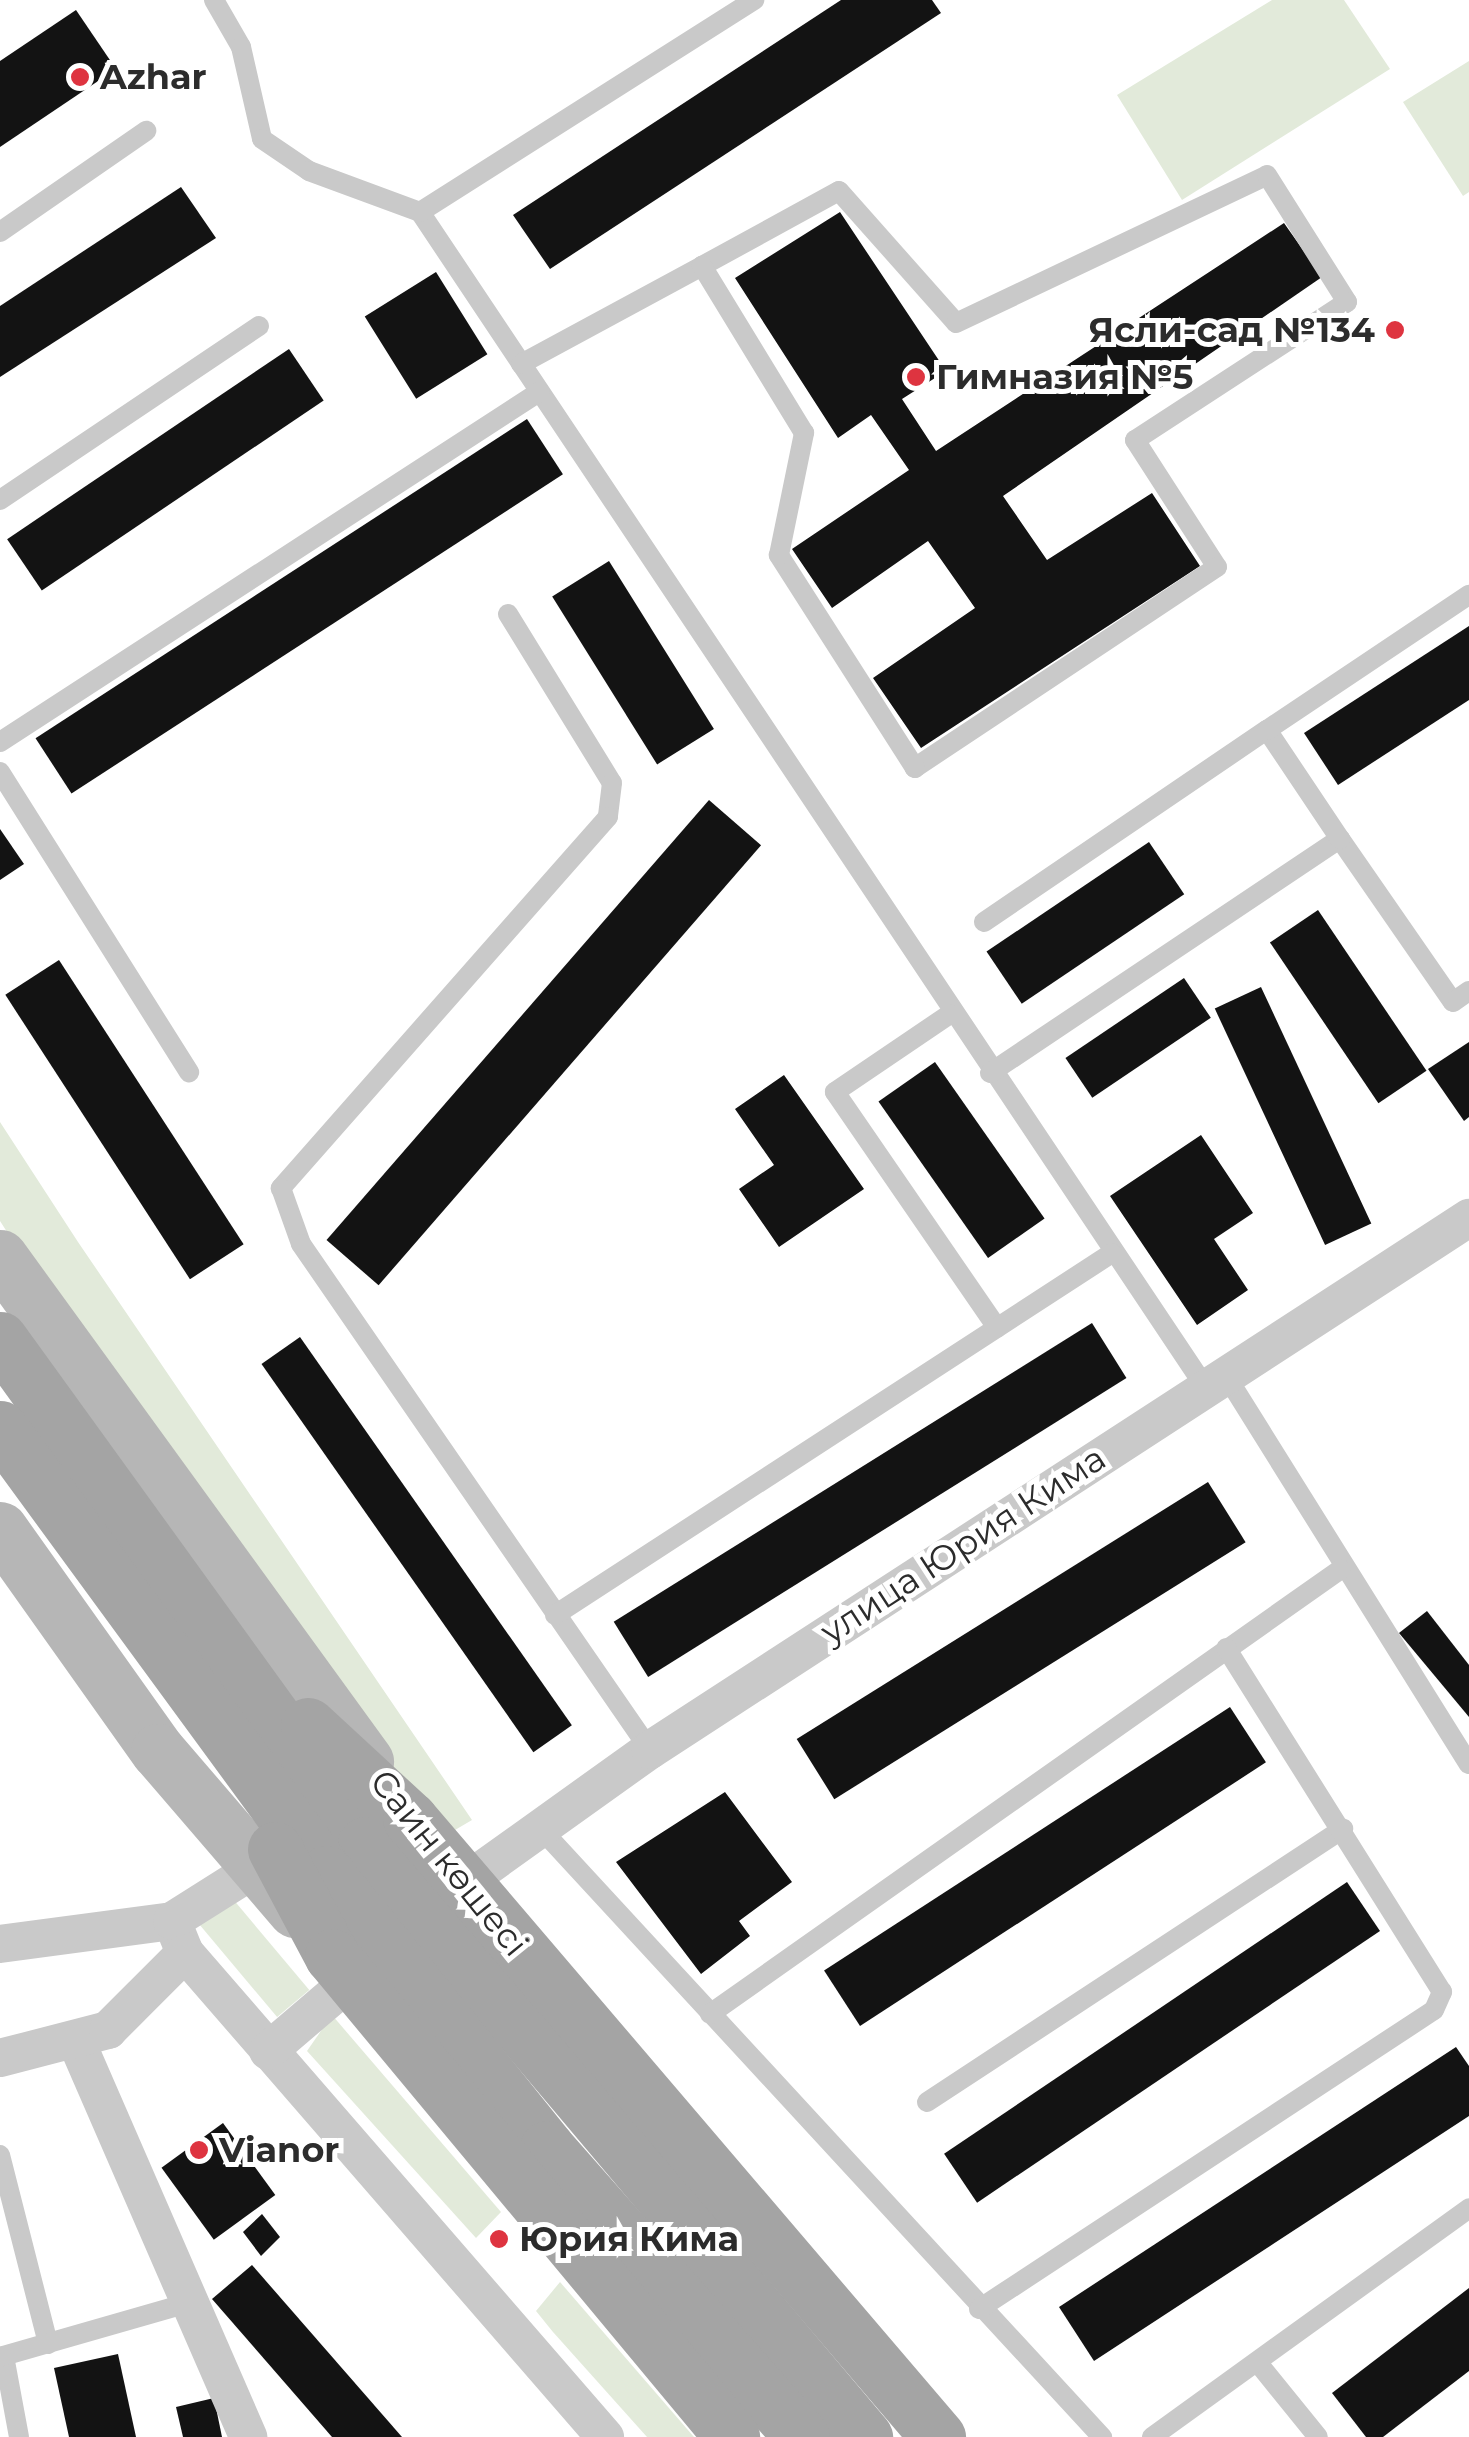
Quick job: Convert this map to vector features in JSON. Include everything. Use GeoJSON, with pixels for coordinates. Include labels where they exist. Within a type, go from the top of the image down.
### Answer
{"type":"FeatureCollection","features":[{"type":"Feature","properties":{"kind":"main road","name":"Саин көшесі"},"geometry":{"type":"LineString","coordinates":[[0,1258],[410,1819],[740,2212],[938,2437]]}},
{"type":"Feature","properties":{"kind":"main road","name":"Саин көшесі"},"geometry":{"type":"LineString","coordinates":[[0,1339],[364,1844],[812,2413]]}},
{"type":"Feature","properties":{"kind":"main road","name":"Саин көшесі"},"geometry":{"type":"LineString","coordinates":[[0,1428],[202,1709],[546,2148],[759,2390],[865,2437]]}},
{"type":"Feature","properties":{"kind":"main road"},"geometry":{"type":"LineString","coordinates":[[0,1530],[158,1750],[259,1866],[732,2437]]}},
{"type":"Feature","properties":{"kind":"main road"},"geometry":{"type":"LineString","coordinates":[[222,1645],[410,1819]]}},
{"type":"Feature","properties":{"kind":"main road"},"geometry":{"type":"LineString","coordinates":[[202,1709],[342,1968]]}},
{"type":"Feature","properties":{"kind":"main road"},"geometry":{"type":"LineString","coordinates":[[740,2212],[812,2413]]}},
{"type":"Feature","properties":{"kind":"main road"},"geometry":{"type":"LineString","coordinates":[[575,2249],[759,2390]]}},
{"type":"Feature","properties":{"kind":"street","name":"улица Юрия Кима"},"geometry":{"type":"LineString","coordinates":[[464,1883],[650,1750],[1469,1218]]}},
{"type":"Feature","properties":{"kind":"street"},"geometry":{"type":"LineString","coordinates":[[0,2058],[76,2043],[108,2030],[178,1937],[259,1866]]}},
{"type":"Feature","properties":{"kind":"street"},"geometry":{"type":"LineString","coordinates":[[0,1944],[178,1937]]}},
{"type":"Feature","properties":{"kind":"street"},"geometry":{"type":"LineString","coordinates":[[178,1937],[268,2051],[605,2437]]}},
{"type":"Feature","properties":{"kind":"street"},"geometry":{"type":"LineString","coordinates":[[268,2051],[342,1968]]}},
{"type":"Feature","properties":{"kind":"street"},"geometry":{"type":"LineString","coordinates":[[76,2043],[248,2437]]}},
{"type":"Feature","properties":{"kind":"lane"},"geometry":{"type":"LineString","coordinates":[[214,0],[241,48],[262,139],[309,171],[420,212],[950,1014],[1112,1253],[1215,1380],[1469,1764]]}},
{"type":"Feature","properties":{"kind":"lane"},"geometry":{"type":"LineString","coordinates":[[420,212],[754,0]]}},
{"type":"Feature","properties":{"kind":"lane"},"geometry":{"type":"LineString","coordinates":[[0,232],[146,131]]}},
{"type":"Feature","properties":{"kind":"lane"},"geometry":{"type":"LineString","coordinates":[[521,364],[702,266],[839,192],[956,324],[1267,174],[1348,302],[1135,440],[1216,567],[915,768],[779,555],[804,432],[702,266]]}},
{"type":"Feature","properties":{"kind":"lane"},"geometry":{"type":"LineString","coordinates":[[0,500],[259,326]]}},
{"type":"Feature","properties":{"kind":"lane"},"geometry":{"type":"LineString","coordinates":[[0,742],[540,392]]}},
{"type":"Feature","properties":{"kind":"lane"},"geometry":{"type":"LineString","coordinates":[[984,922],[1469,595]]}},
{"type":"Feature","properties":{"kind":"lane"},"geometry":{"type":"LineString","coordinates":[[508,614],[612,783],[608,817],[281,1188],[301,1244],[650,1750]]}},
{"type":"Feature","properties":{"kind":"lane"},"geometry":{"type":"LineString","coordinates":[[1267,730],[1453,1002],[1469,991]]}},
{"type":"Feature","properties":{"kind":"lane"},"geometry":{"type":"LineString","coordinates":[[0,772],[189,1072]]}},
{"type":"Feature","properties":{"kind":"lane"},"geometry":{"type":"LineString","coordinates":[[990,1073],[1340,839]]}},
{"type":"Feature","properties":{"kind":"lane"},"geometry":{"type":"LineString","coordinates":[[950,1014],[836,1092],[997,1328]]}},
{"type":"Feature","properties":{"kind":"lane"},"geometry":{"type":"LineString","coordinates":[[555,1615],[1112,1253]]}},
{"type":"Feature","properties":{"kind":"lane"},"geometry":{"type":"LineString","coordinates":[[710,2014],[1341,1569]]}},
{"type":"Feature","properties":{"kind":"lane"},"geometry":{"type":"LineString","coordinates":[[979,2309],[1434,2010],[1442,1992],[1429,1963],[1226,1648]]}},
{"type":"Feature","properties":{"kind":"lane"},"geometry":{"type":"LineString","coordinates":[[540,1828],[979,2309],[1102,2437]]}},
{"type":"Feature","properties":{"kind":"lane"},"geometry":{"type":"LineString","coordinates":[[927,2102],[1342,1829]]}},
{"type":"Feature","properties":{"kind":"lane"},"geometry":{"type":"LineString","coordinates":[[0,2155],[48,2344]]}},
{"type":"Feature","properties":{"kind":"lane"},"geometry":{"type":"LineString","coordinates":[[1152,2437],[1469,2208]]}},
{"type":"Feature","properties":{"kind":"lane"},"geometry":{"type":"LineString","coordinates":[[19,2437],[2,2357],[188,2303]]}},
{"type":"Feature","properties":{"kind":"lane"},"geometry":{"type":"LineString","coordinates":[[1258,2363],[1318,2437]]}},
{"type":"Feature","properties":{"kind":"green space"},"geometry":{"type":"Polygon","coordinates":[[[1272,0],[1344,0],[1390,69],[1182,200],[1117,95],[1272,0]]]}},
{"type":"Feature","properties":{"kind":"green space"},"geometry":{"type":"Polygon","coordinates":[[[1469,61],[1469,192],[1463,196],[1403,102],[1469,61]]]}},
{"type":"Feature","properties":{"kind":"green space"},"geometry":{"type":"Polygon","coordinates":[[[0,1122],[472,1820],[438,1840],[43,1288],[0,1221],[0,1122]]]}},
{"type":"Feature","properties":{"kind":"green space"},"geometry":{"type":"Polygon","coordinates":[[[227,1892],[309,1990],[277,2017],[195,1919],[227,1892]]]}},
{"type":"Feature","properties":{"kind":"green space"},"geometry":{"type":"Polygon","coordinates":[[[332,2015],[501,2212],[476,2238],[307,2051],[332,2015]]]}},
{"type":"Feature","properties":{"kind":"green space"},"geometry":{"type":"Polygon","coordinates":[[[560,2282],[694,2437],[647,2437],[553,2332],[536,2311],[560,2282]]]}},
{"type":"Feature","properties":{"kind":"building"},"geometry":{"type":"Polygon","coordinates":[[[841,0],[932,0],[941,13],[550,269],[513,215],[841,0]]]}},
{"type":"Feature","properties":{"kind":"building"},"geometry":{"type":"Polygon","coordinates":[[[76,10],[116,69],[0,147],[0,61],[76,10]]]}},
{"type":"Feature","properties":{"kind":"building"},"geometry":{"type":"Polygon","coordinates":[[[181,187],[216,238],[0,377],[0,306],[181,187]]]}},
{"type":"Feature","properties":{"kind":"building"},"geometry":{"type":"Polygon","coordinates":[[[840,212],[946,371],[902,399],[936,451],[1284,223],[1322,277],[1003,496],[1047,560],[1152,493],[1200,566],[921,748],[873,678],[975,608],[928,541],[832,608],[792,549],[909,470],[871,415],[838,438],[735,278],[840,212]]]}},
{"type":"Feature","properties":{"kind":"building"},"geometry":{"type":"Polygon","coordinates":[[[436,272],[487,354],[416,399],[365,317],[436,272]]]}},
{"type":"Feature","properties":{"kind":"building"},"geometry":{"type":"Polygon","coordinates":[[[289,349],[324,400],[42,591],[7,539],[289,349]]]}},
{"type":"Feature","properties":{"kind":"building"},"geometry":{"type":"Polygon","coordinates":[[[527,419],[563,474],[71,794],[36,738],[527,419]]]}},
{"type":"Feature","properties":{"kind":"building"},"geometry":{"type":"Polygon","coordinates":[[[609,561],[714,729],[657,764],[552,597],[609,561]]]}},
{"type":"Feature","properties":{"kind":"building"},"geometry":{"type":"Polygon","coordinates":[[[1469,626],[1469,700],[1338,785],[1304,733],[1469,626]]]}},
{"type":"Feature","properties":{"kind":"building"},"geometry":{"type":"Polygon","coordinates":[[[709,800],[761,845],[379,1285],[327,1240],[709,800]]]}},
{"type":"Feature","properties":{"kind":"building"},"geometry":{"type":"Polygon","coordinates":[[[0,829],[24,864],[0,880],[0,829]]]}},
{"type":"Feature","properties":{"kind":"building"},"geometry":{"type":"Polygon","coordinates":[[[1149,842],[1184,894],[1022,1004],[987,952],[1149,842]]]}},
{"type":"Feature","properties":{"kind":"building"},"geometry":{"type":"Polygon","coordinates":[[[1318,910],[1426,1071],[1378,1103],[1270,942],[1318,910]]]}},
{"type":"Feature","properties":{"kind":"building"},"geometry":{"type":"Polygon","coordinates":[[[59,960],[244,1244],[190,1279],[5,995],[59,960]]]}},
{"type":"Feature","properties":{"kind":"building"},"geometry":{"type":"Polygon","coordinates":[[[1184,978],[1211,1018],[1092,1098],[1065,1058],[1184,978]]]}},
{"type":"Feature","properties":{"kind":"building"},"geometry":{"type":"Polygon","coordinates":[[[1261,987],[1371,1224],[1325,1245],[1215,1009],[1261,987]]]}},
{"type":"Feature","properties":{"kind":"building"},"geometry":{"type":"Polygon","coordinates":[[[1469,1042],[1469,1117],[1464,1121],[1428,1069],[1469,1042]]]}},
{"type":"Feature","properties":{"kind":"building"},"geometry":{"type":"Polygon","coordinates":[[[935,1062],[1045,1218],[988,1258],[878,1102],[935,1062]]]}},
{"type":"Feature","properties":{"kind":"building"},"geometry":{"type":"Polygon","coordinates":[[[784,1075],[864,1189],[779,1247],[739,1189],[774,1165],[735,1109],[784,1075]]]}},
{"type":"Feature","properties":{"kind":"building"},"geometry":{"type":"Polygon","coordinates":[[[1201,1135],[1253,1213],[1214,1239],[1248,1290],[1197,1325],[1110,1196],[1201,1135]]]}},
{"type":"Feature","properties":{"kind":"building"},"geometry":{"type":"Polygon","coordinates":[[[1092,1323],[1126,1378],[648,1677],[614,1622],[1092,1323]]]}},
{"type":"Feature","properties":{"kind":"building"},"geometry":{"type":"Polygon","coordinates":[[[300,1337],[572,1725],[533,1752],[261,1364],[300,1337]]]}},
{"type":"Feature","properties":{"kind":"building"},"geometry":{"type":"Polygon","coordinates":[[[1208,1482],[1246,1542],[834,1799],[797,1739],[1208,1482]]]}},
{"type":"Feature","properties":{"kind":"building"},"geometry":{"type":"Polygon","coordinates":[[[1427,1611],[1469,1665],[1469,1717],[1399,1633],[1427,1611]]]}},
{"type":"Feature","properties":{"kind":"building"},"geometry":{"type":"Polygon","coordinates":[[[1230,1707],[1266,1762],[860,2026],[824,1971],[1230,1707]]]}},
{"type":"Feature","properties":{"kind":"building"},"geometry":{"type":"Polygon","coordinates":[[[725,1792],[792,1882],[739,1921],[750,1936],[701,1974],[616,1862],[725,1792]]]}},
{"type":"Feature","properties":{"kind":"building"},"geometry":{"type":"Polygon","coordinates":[[[1347,1882],[1380,1931],[977,2203],[944,2154],[1347,1882]]]}},
{"type":"Feature","properties":{"kind":"building"},"geometry":{"type":"Polygon","coordinates":[[[1456,2047],[1469,2066],[1469,2116],[1094,2361],[1059,2307],[1456,2047]]]}},
{"type":"Feature","properties":{"kind":"building"},"geometry":{"type":"Polygon","coordinates":[[[223,2123],[275,2195],[214,2240],[162,2168],[223,2123]]]}},
{"type":"Feature","properties":{"kind":"building"},"geometry":{"type":"Polygon","coordinates":[[[262,2214],[280,2237],[261,2256],[243,2232],[262,2214]]]}},
{"type":"Feature","properties":{"kind":"building"},"geometry":{"type":"Polygon","coordinates":[[[252,2265],[402,2437],[332,2437],[212,2299],[252,2265]]]}},
{"type":"Feature","properties":{"kind":"building"},"geometry":{"type":"Polygon","coordinates":[[[1469,2288],[1469,2371],[1383,2437],[1366,2437],[1332,2393],[1469,2288]]]}},
{"type":"Feature","properties":{"kind":"building"},"geometry":{"type":"Polygon","coordinates":[[[118,2354],[136,2437],[69,2437],[54,2368],[118,2354]]]}},
{"type":"Feature","properties":{"kind":"building"},"geometry":{"type":"Polygon","coordinates":[[[214,2398],[222,2437],[183,2437],[176,2407],[214,2398]]]}},
{"type":"Feature","properties":{"kind":"place","name":"Azhar"},"geometry":{"type":"Point","coordinates":[80,77]}},
{"type":"Feature","properties":{"kind":"place","name":"Ясли-сад №134"},"geometry":{"type":"Point","coordinates":[1395,330]}},
{"type":"Feature","properties":{"kind":"place","name":"Гимназия №5"},"geometry":{"type":"Point","coordinates":[916,377]}},
{"type":"Feature","properties":{"kind":"place","name":"Vianor"},"geometry":{"type":"Point","coordinates":[199,2150]}},
{"type":"Feature","properties":{"kind":"place","name":"Юрия Кима"},"geometry":{"type":"Point","coordinates":[499,2239]}}]}
